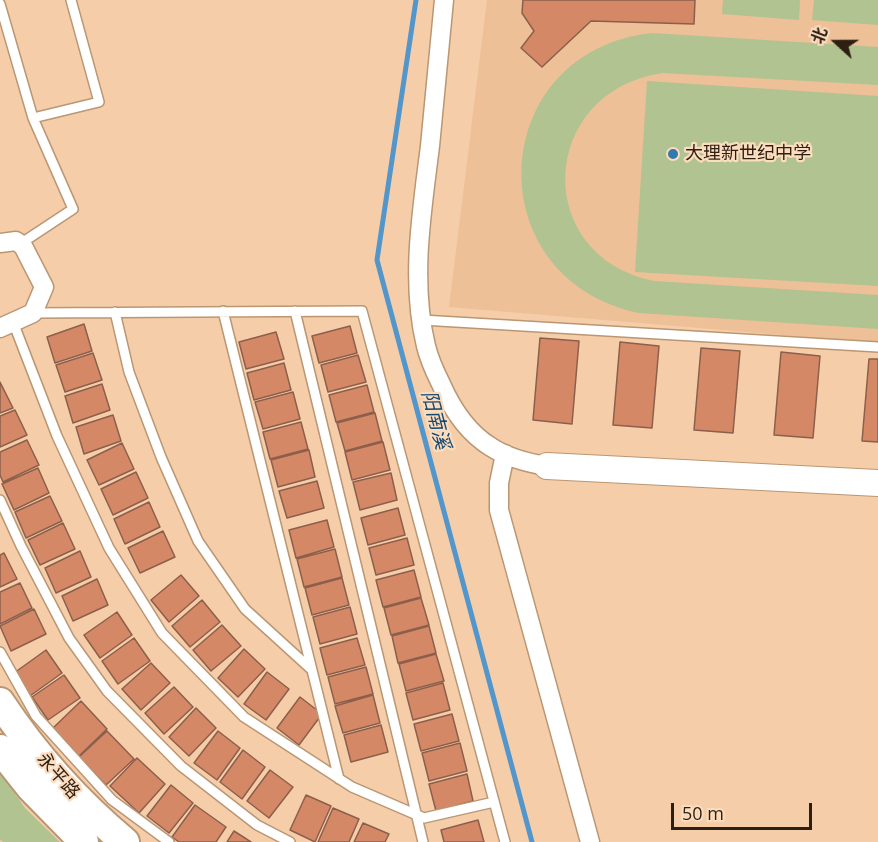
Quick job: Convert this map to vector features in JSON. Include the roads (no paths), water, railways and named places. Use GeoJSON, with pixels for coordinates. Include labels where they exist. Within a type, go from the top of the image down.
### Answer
{"type":"FeatureCollection","features":[{"type":"Feature","properties":{"kind":"main road","name":"永平路"},"geometry":{"type":"LineString","coordinates":[[0,702],[18,729],[62,784],[98,820],[125,842]]}},
{"type":"Feature","properties":{"kind":"main road","name":"永平路"},"geometry":{"type":"LineString","coordinates":[[0,749],[31,788],[84,842]]}},
{"type":"Feature","properties":{"kind":"street"},"geometry":{"type":"LineString","coordinates":[[444,0],[419,237],[419,283],[426,346],[446,397],[458,417],[492,448],[528,463],[547,466],[878,483]]}},
{"type":"Feature","properties":{"kind":"street"},"geometry":{"type":"LineString","coordinates":[[0,243],[16,241],[20,244],[44,287],[33,313],[7,325]]}},
{"type":"Feature","properties":{"kind":"street"},"geometry":{"type":"LineString","coordinates":[[505,454],[499,483],[499,510],[590,842]]}},
{"type":"Feature","properties":{"kind":"lane"},"geometry":{"type":"LineString","coordinates":[[33,118],[99,102],[71,0]]}},
{"type":"Feature","properties":{"kind":"lane"},"geometry":{"type":"LineString","coordinates":[[0,4],[33,118],[73,209],[20,244]]}},
{"type":"Feature","properties":{"kind":"lane"},"geometry":{"type":"LineString","coordinates":[[223,311],[339,779]]}},
{"type":"Feature","properties":{"kind":"lane"},"geometry":{"type":"LineString","coordinates":[[295,311],[423,842]]}},
{"type":"Feature","properties":{"kind":"lane"},"geometry":{"type":"LineString","coordinates":[[33,313],[362,311],[504,842]]}},
{"type":"Feature","properties":{"kind":"lane"},"geometry":{"type":"LineString","coordinates":[[115,312],[133,382],[161,457],[198,541],[245,609],[312,670]]}},
{"type":"Feature","properties":{"kind":"lane"},"geometry":{"type":"LineString","coordinates":[[422,320],[878,347]]}},
{"type":"Feature","properties":{"kind":"lane"},"geometry":{"type":"LineString","coordinates":[[7,325],[109,548],[162,633],[244,717],[352,787],[424,818],[494,802]]}},
{"type":"Feature","properties":{"kind":"lane"},"geometry":{"type":"LineString","coordinates":[[0,500],[69,638],[107,691],[182,766],[257,825],[290,842]]}},
{"type":"Feature","properties":{"kind":"lane"},"geometry":{"type":"LineString","coordinates":[[0,652],[36,716],[112,800],[169,842]]}},
{"type":"Feature","properties":{"kind":"waterway","name":"阳南溪"},"geometry":{"type":"LineString","coordinates":[[416,0],[377,260],[532,842]]}},
{"type":"Feature","properties":{"kind":"place","name":"大理新世纪中学"},"geometry":{"type":"Point","coordinates":[673,154]}}]}
